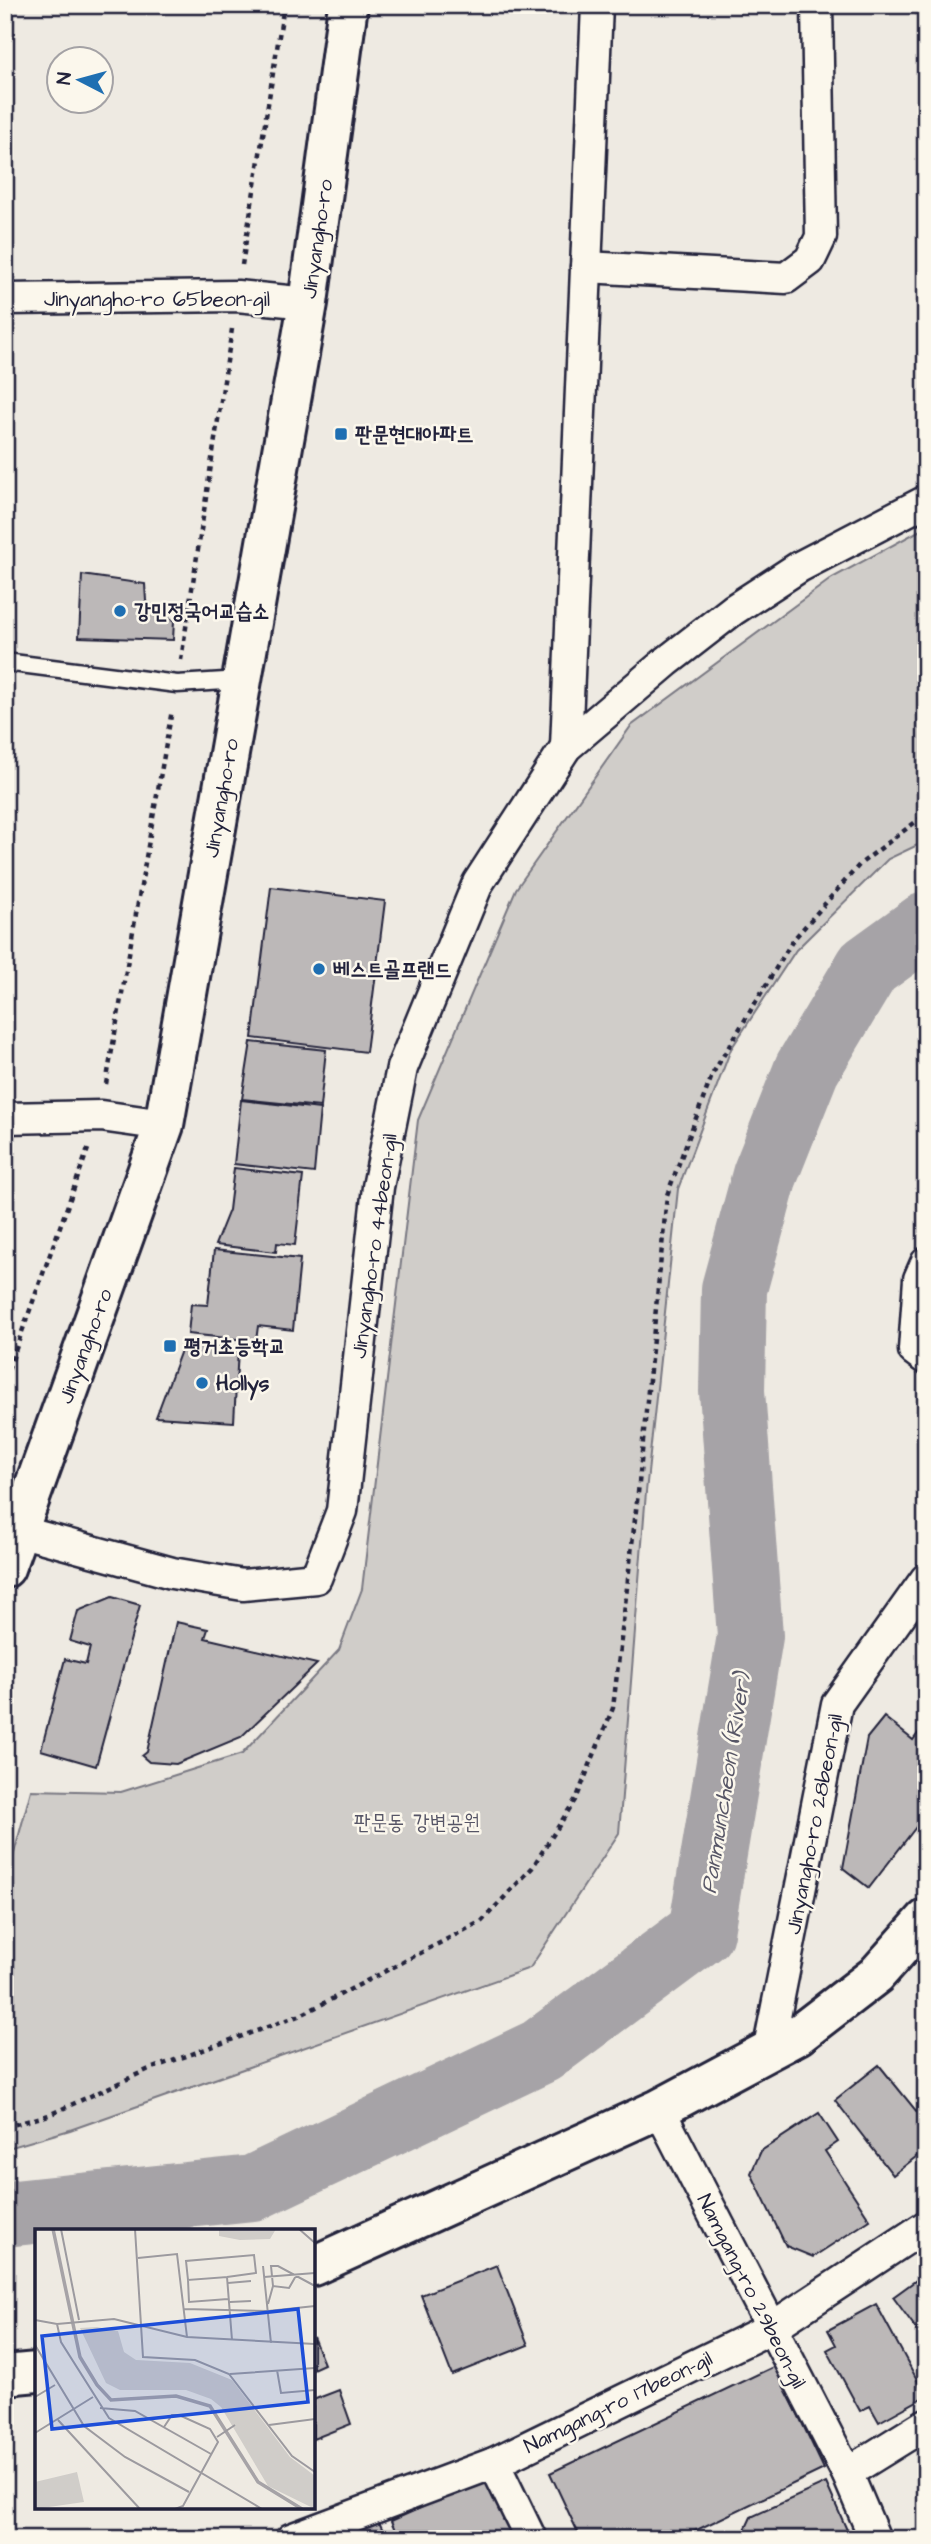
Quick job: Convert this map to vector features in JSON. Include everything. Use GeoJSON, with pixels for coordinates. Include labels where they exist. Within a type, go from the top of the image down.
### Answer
{"type":"FeatureCollection","features":[{"type":"Feature","properties":{"kind":"street","name":"Jinyangho-ro"},"geometry":{"type":"LineString","coordinates":[[5,1568],[12,1531],[164,1125],[308,303],[348,5]]}},
{"type":"Feature","properties":{"kind":"street"},"geometry":{"type":"LineString","coordinates":[[566,747],[597,5]]}},
{"type":"Feature","properties":{"kind":"street"},"geometry":{"type":"LineString","coordinates":[[586,267],[786,278],[810,260],[821,237],[817,5]]}},
{"type":"Feature","properties":{"kind":"street","name":"Jinyangho-ro 65beon-gil"},"geometry":{"type":"LineString","coordinates":[[5,299],[237,296],[308,303]]}},
{"type":"Feature","properties":{"kind":"street","name":"Jinyangho-ro 44beon-gil"},"geometry":{"type":"LineString","coordinates":[[12,1531],[172,1573],[243,1585],[316,1578],[342,1511],[378,1186],[402,1068],[478,883],[566,747],[666,662],[733,610],[799,567],[926,500]]}},
{"type":"Feature","properties":{"kind":"street"},"geometry":{"type":"LineString","coordinates":[[5,1118],[101,1116],[164,1125]]}},
{"type":"Feature","properties":{"kind":"street"},"geometry":{"type":"LineString","coordinates":[[926,1263],[919,1279],[914,1350],[926,1359]]}},
{"type":"Feature","properties":{"kind":"street","name":"Jinyangho-ro 28beon-gil"},"geometry":{"type":"LineString","coordinates":[[768,2052],[837,1704],[926,1579]]}},
{"type":"Feature","properties":{"kind":"street"},"geometry":{"type":"LineString","coordinates":[[315,2265],[659,2109],[768,2052],[798,2035],[876,1975],[926,1919]]}},
{"type":"Feature","properties":{"kind":"street","name":"Namgang-ro 29beon-gil"},"geometry":{"type":"LineString","coordinates":[[659,2109],[847,2473],[875,2539]]}},
{"type":"Feature","properties":{"kind":"street","name":"Namgang-ro 17beon-gil"},"geometry":{"type":"LineString","coordinates":[[291,2539],[494,2463],[771,2328],[926,2226]]}},
{"type":"Feature","properties":{"kind":"street"},"geometry":{"type":"LineString","coordinates":[[5,2375],[35,2372]]}},
{"type":"Feature","properties":{"kind":"street"},"geometry":{"type":"LineString","coordinates":[[847,2473],[926,2424]]}},
{"type":"Feature","properties":{"kind":"street"},"geometry":{"type":"LineString","coordinates":[[494,2463],[531,2539]]}},
{"type":"Feature","properties":{"kind":"lane"},"geometry":{"type":"LineString","coordinates":[[5,662],[177,684],[241,680]]}},
{"type":"Feature","properties":{"kind":"path"},"geometry":{"type":"LineString","coordinates":[[5,1379],[101,1116],[177,684],[284,5]]}},
{"type":"Feature","properties":{"kind":"path"},"geometry":{"type":"LineString","coordinates":[[5,2127],[49,2115],[147,2070],[301,2015],[482,1921],[532,1868],[577,1797],[613,1708],[647,1410],[667,1195],[676,1170],[713,1073],[793,940],[860,864],[926,814]]}},
{"type":"Feature","properties":{"kind":"green space","name":"판문동 강변공원"},"geometry":{"type":"Polygon","coordinates":[[[926,527],[926,841],[888,859],[796,950],[731,1049],[678,1189],[646,1492],[619,1833],[530,1968],[70,2130],[5,2149],[5,1887],[31,1790],[121,1792],[242,1754],[339,1650],[362,1589],[418,1120],[516,889],[631,726],[832,578],[926,527]]]}},
{"type":"Feature","properties":{"kind":"building","name":"강민정국어교습소"},"geometry":{"type":"Polygon","coordinates":[[[82,575],[145,584],[146,601],[174,621],[173,640],[79,637],[82,575]]]}},
{"type":"Feature","properties":{"kind":"building","name":"베스트골프랜드"},"geometry":{"type":"Polygon","coordinates":[[[271,887],[385,901],[366,1052],[252,1038],[271,887]]]}},
{"type":"Feature","properties":{"kind":"building"},"geometry":{"type":"Polygon","coordinates":[[[251,1042],[326,1050],[320,1107],[242,1099],[251,1042]]]}},
{"type":"Feature","properties":{"kind":"building"},"geometry":{"type":"Polygon","coordinates":[[[241,1100],[320,1109],[314,1173],[234,1164],[241,1100]]]}},
{"type":"Feature","properties":{"kind":"building"},"geometry":{"type":"Polygon","coordinates":[[[234,1168],[303,1176],[295,1245],[277,1243],[276,1252],[215,1245],[229,1210],[234,1168]]]}},
{"type":"Feature","properties":{"kind":"building"},"geometry":{"type":"Polygon","coordinates":[[[214,1250],[300,1259],[293,1330],[258,1326],[256,1341],[188,1334],[191,1304],[208,1305],[214,1250]]]}},
{"type":"Feature","properties":{"kind":"building","name":"Hollys"},"geometry":{"type":"Polygon","coordinates":[[[183,1345],[238,1349],[234,1422],[156,1417],[183,1345]]]}},
{"type":"Feature","properties":{"kind":"building"},"geometry":{"type":"Polygon","coordinates":[[[112,1597],[140,1605],[96,1766],[41,1750],[65,1659],[86,1664],[90,1647],[70,1641],[78,1611],[112,1597]]]}},
{"type":"Feature","properties":{"kind":"building"},"geometry":{"type":"Polygon","coordinates":[[[176,1622],[208,1629],[205,1638],[317,1664],[241,1737],[176,1764],[149,1762],[142,1756],[147,1752],[176,1622]]]}},
{"type":"Feature","properties":{"kind":"building"},"geometry":{"type":"Polygon","coordinates":[[[884,1717],[913,1740],[926,1723],[926,1814],[869,1888],[843,1868],[867,1738],[884,1717]]]}},
{"type":"Feature","properties":{"kind":"building"},"geometry":{"type":"Polygon","coordinates":[[[879,2065],[926,2123],[926,2149],[893,2175],[835,2100],[879,2065]]]}},
{"type":"Feature","properties":{"kind":"building"},"geometry":{"type":"Polygon","coordinates":[[[819,2113],[838,2142],[825,2151],[870,2220],[813,2257],[786,2246],[751,2173],[761,2151],[819,2113]]]}},
{"type":"Feature","properties":{"kind":"building"},"geometry":{"type":"Polygon","coordinates":[[[497,2265],[528,2345],[452,2375],[421,2295],[497,2265]]]}},
{"type":"Feature","properties":{"kind":"building"},"geometry":{"type":"Polygon","coordinates":[[[926,2273],[926,2342],[893,2297],[926,2273]]]}},
{"type":"Feature","properties":{"kind":"building"},"geometry":{"type":"Polygon","coordinates":[[[876,2304],[926,2396],[879,2422],[870,2406],[860,2411],[827,2350],[836,2345],[828,2330],[876,2304]]]}},
{"type":"Feature","properties":{"kind":"building"},"geometry":{"type":"Polygon","coordinates":[[[315,2342],[324,2364],[315,2368],[315,2342]]]}},
{"type":"Feature","properties":{"kind":"building"},"geometry":{"type":"Polygon","coordinates":[[[775,2366],[824,2469],[678,2539],[581,2539],[550,2473],[775,2366]]]}},
{"type":"Feature","properties":{"kind":"building"},"geometry":{"type":"Polygon","coordinates":[[[339,2390],[351,2424],[315,2438],[315,2399],[339,2390]]]}},
{"type":"Feature","properties":{"kind":"building"},"geometry":{"type":"Polygon","coordinates":[[[492,2476],[520,2539],[399,2539],[391,2521],[492,2476]]]}},
{"type":"Feature","properties":{"kind":"building"},"geometry":{"type":"Polygon","coordinates":[[[826,2483],[851,2539],[749,2539],[745,2530],[751,2517],[826,2483]]]}},
{"type":"Feature","properties":{"kind":"building"},"geometry":{"type":"Polygon","coordinates":[[[378,2520],[387,2539],[341,2539],[378,2520]]]}},
{"type":"Feature","properties":{"kind":"waterway","name":"Panmuncheon (River)"},"geometry":{"type":"LineString","coordinates":[[5,2214],[253,2188],[541,2051],[701,1932],[750,1636],[732,1391],[734,1289],[765,1175],[807,1069],[868,967],[926,925]]}},
{"type":"Feature","properties":{"kind":"place","name":"판문현대아파트"},"geometry":{"type":"Point","coordinates":[341,434]}},
{"type":"Feature","properties":{"kind":"place","name":"강민정국어교습소"},"geometry":{"type":"Point","coordinates":[120,611]}},
{"type":"Feature","properties":{"kind":"place","name":"베스트골프랜드"},"geometry":{"type":"Point","coordinates":[319,969]}},
{"type":"Feature","properties":{"kind":"place","name":"평거초등학교"},"geometry":{"type":"Point","coordinates":[170,1346]}},
{"type":"Feature","properties":{"kind":"place","name":"Hollys"},"geometry":{"type":"Point","coordinates":[202,1383]}}]}
